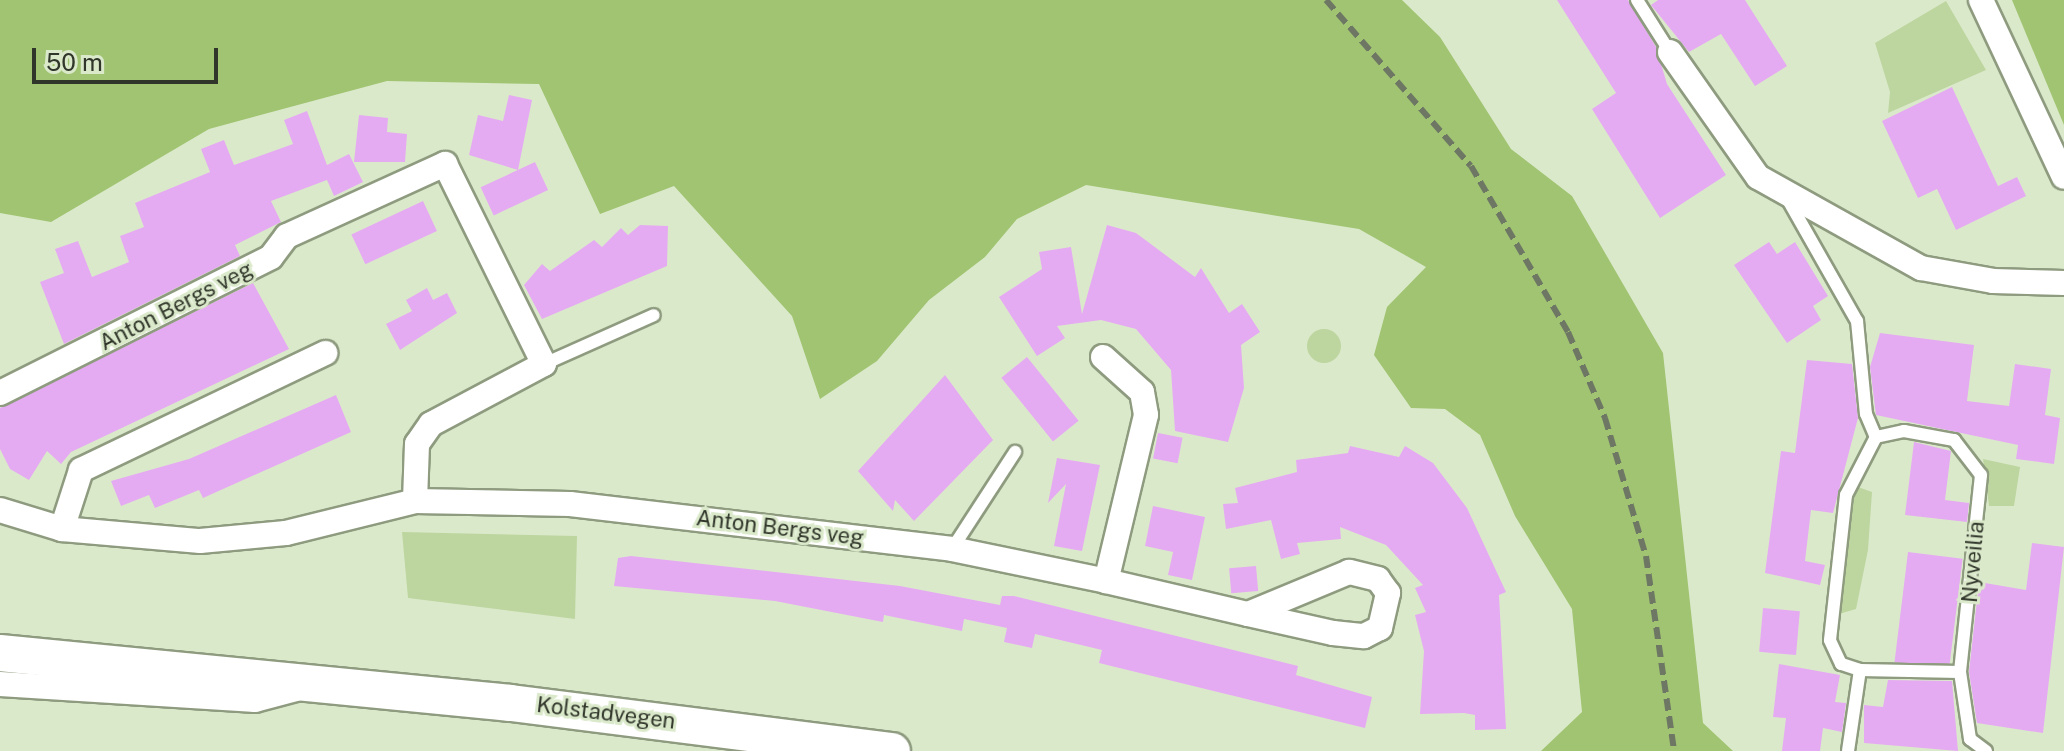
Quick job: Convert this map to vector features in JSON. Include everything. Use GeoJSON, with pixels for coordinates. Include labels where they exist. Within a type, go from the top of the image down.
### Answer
{"type":"FeatureCollection","features":[{"type":"Feature","properties":{"kind":"main road","name":"Kolstadvegen"},"geometry":{"type":"LineString","coordinates":[[0,653],[318,683],[892,751]]}},
{"type":"Feature","properties":{"kind":"street"},"geometry":{"type":"LineString","coordinates":[[1981,0],[2064,177]]}},
{"type":"Feature","properties":{"kind":"street"},"geometry":{"type":"LineString","coordinates":[[1670,52],[1758,177],[1921,268],[1993,281],[2064,283]]}},
{"type":"Feature","properties":{"kind":"street","name":"Anton Bergs veg"},"geometry":{"type":"LineString","coordinates":[[0,393],[121,336],[271,257],[287,236],[437,163],[451,168],[544,364]]}},
{"type":"Feature","properties":{"kind":"street"},"geometry":{"type":"LineString","coordinates":[[62,529],[81,470],[325,353]]}},
{"type":"Feature","properties":{"kind":"street"},"geometry":{"type":"LineString","coordinates":[[1103,357],[1142,392],[1146,415],[1106,581]]}},
{"type":"Feature","properties":{"kind":"street"},"geometry":{"type":"LineString","coordinates":[[415,501],[417,444],[431,424],[544,364]]}},
{"type":"Feature","properties":{"kind":"street","name":"Anton Bergs veg"},"geometry":{"type":"LineString","coordinates":[[0,510],[62,529],[240,541],[415,501],[570,504],[952,549],[1248,614],[1364,636],[1380,628],[1388,593],[1378,579],[1349,572],[1248,614]]}},
{"type":"Feature","properties":{"kind":"street","name":"Kolstadvegen"},"geometry":{"type":"LineString","coordinates":[[0,684],[255,700],[318,683]]}},
{"type":"Feature","properties":{"kind":"lane"},"geometry":{"type":"LineString","coordinates":[[1637,0],[1670,52]]}},
{"type":"Feature","properties":{"kind":"lane"},"geometry":{"type":"LineString","coordinates":[[1783,191],[1857,321],[1866,414],[1876,437],[1846,495],[1830,640],[1841,664],[1860,670],[1960,672]]}},
{"type":"Feature","properties":{"kind":"lane"},"geometry":{"type":"LineString","coordinates":[[544,364],[654,315]]}},
{"type":"Feature","properties":{"kind":"lane","name":"Nyveilia"},"geometry":{"type":"LineString","coordinates":[[1876,437],[1904,431],[1954,440],[1981,475],[1960,672],[1970,739],[1986,751]]}},
{"type":"Feature","properties":{"kind":"lane"},"geometry":{"type":"LineString","coordinates":[[952,549],[1015,452]]}},
{"type":"Feature","properties":{"kind":"lane"},"geometry":{"type":"LineString","coordinates":[[1848,751],[1860,670]]}},
{"type":"Feature","properties":{"kind":"green space"},"geometry":{"type":"Polygon","coordinates":[[[0,0],[1402,0],[1440,37],[1511,149],[1572,196],[1663,353],[1703,723],[1733,751],[1541,751],[1582,712],[1572,609],[1515,516],[1480,435],[1445,409],[1411,408],[1374,355],[1387,307],[1426,267],[1359,229],[1086,185],[1017,219],[985,257],[929,300],[877,361],[820,399],[792,316],[674,186],[600,214],[539,84],[387,81],[209,129],[51,222],[0,213],[0,0]]]}},
{"type":"Feature","properties":{"kind":"green space"},"geometry":{"type":"Polygon","coordinates":[[[2012,0],[2064,0],[2064,125],[2012,0]]]}},
{"type":"Feature","properties":{"kind":"green space"},"geometry":{"type":"Polygon","coordinates":[[[1946,1],[1986,70],[1888,113],[1890,92],[1875,43],[1946,1]]]}},
{"type":"Feature","properties":{"kind":"green space"},"geometry":{"type":"Polygon","coordinates":[[[1324,329],[1336,334],[1341,346],[1336,358],[1324,363],[1312,358],[1307,346],[1312,334],[1324,329]]]}},
{"type":"Feature","properties":{"kind":"green space"},"geometry":{"type":"Polygon","coordinates":[[[1983,459],[2020,467],[2014,506],[1989,506],[1983,459]]]}},
{"type":"Feature","properties":{"kind":"green space"},"geometry":{"type":"Polygon","coordinates":[[[1858,487],[1872,492],[1868,550],[1856,609],[1839,614],[1847,520],[1858,487]]]}},
{"type":"Feature","properties":{"kind":"green space"},"geometry":{"type":"Polygon","coordinates":[[[402,532],[577,536],[575,619],[408,598],[402,532]]]}},
{"type":"Feature","properties":{"kind":"building"},"geometry":{"type":"Polygon","coordinates":[[[1557,0],[1628,0],[1656,47],[1667,84],[1726,175],[1660,218],[1592,109],[1616,93],[1557,0]]]}},
{"type":"Feature","properties":{"kind":"building"},"geometry":{"type":"Polygon","coordinates":[[[1658,0],[1745,0],[1787,66],[1755,86],[1721,34],[1689,52],[1651,5],[1658,0]]]}},
{"type":"Feature","properties":{"kind":"building"},"geometry":{"type":"Polygon","coordinates":[[[1952,87],[1998,186],[2017,177],[2026,196],[1956,230],[1937,189],[1918,198],[1882,121],[1952,87]]]}},
{"type":"Feature","properties":{"kind":"building"},"geometry":{"type":"Polygon","coordinates":[[[509,95],[532,100],[518,170],[469,155],[478,115],[503,121],[509,95]]]}},
{"type":"Feature","properties":{"kind":"building"},"geometry":{"type":"Polygon","coordinates":[[[307,111],[327,165],[349,154],[363,182],[334,196],[327,180],[271,201],[281,222],[235,245],[240,256],[64,344],[40,282],[64,273],[55,249],[78,241],[92,277],[129,262],[120,236],[144,227],[135,203],[210,172],[201,149],[224,140],[234,165],[293,144],[284,120],[307,111]]]}},
{"type":"Feature","properties":{"kind":"building"},"geometry":{"type":"Polygon","coordinates":[[[359,115],[388,118],[387,132],[407,134],[405,162],[354,162],[359,115]]]}},
{"type":"Feature","properties":{"kind":"building"},"geometry":{"type":"Polygon","coordinates":[[[535,162],[548,190],[494,215],[481,187],[535,162]]]}},
{"type":"Feature","properties":{"kind":"building"},"geometry":{"type":"Polygon","coordinates":[[[423,201],[437,231],[365,264],[351,234],[423,201]]]}},
{"type":"Feature","properties":{"kind":"building"},"geometry":{"type":"Polygon","coordinates":[[[640,225],[668,226],[667,266],[542,319],[524,285],[542,264],[550,271],[594,240],[602,247],[621,228],[628,235],[640,225]]]}},
{"type":"Feature","properties":{"kind":"building"},"geometry":{"type":"Polygon","coordinates":[[[1107,225],[1136,233],[1195,277],[1201,268],[1229,313],[1242,304],[1260,332],[1241,345],[1244,388],[1228,442],[1175,431],[1171,370],[1136,329],[1101,320],[1057,326],[1065,338],[1037,356],[999,297],[1042,269],[1039,252],[1071,247],[1082,314],[1107,225]]]}},
{"type":"Feature","properties":{"kind":"building"},"geometry":{"type":"Polygon","coordinates":[[[1769,242],[1777,254],[1795,242],[1828,296],[1813,306],[1821,320],[1787,343],[1734,265],[1769,242]]]}},
{"type":"Feature","properties":{"kind":"building"},"geometry":{"type":"Polygon","coordinates":[[[253,283],[289,349],[71,452],[61,464],[47,451],[29,480],[10,469],[0,449],[0,408],[253,283]]]}},
{"type":"Feature","properties":{"kind":"building"},"geometry":{"type":"Polygon","coordinates":[[[427,288],[433,300],[447,293],[457,313],[400,350],[386,324],[412,311],[406,300],[427,288]]]}},
{"type":"Feature","properties":{"kind":"building"},"geometry":{"type":"Polygon","coordinates":[[[1880,333],[1974,345],[1967,401],[2009,406],[2015,364],[2051,369],[2045,415],[2060,418],[2054,464],[2016,459],[2018,445],[1876,415],[1870,367],[1880,333]]]}},
{"type":"Feature","properties":{"kind":"building"},"geometry":{"type":"Polygon","coordinates":[[[1027,357],[1079,421],[1053,441],[1001,378],[1027,357]]]}},
{"type":"Feature","properties":{"kind":"building"},"geometry":{"type":"Polygon","coordinates":[[[1807,360],[1852,364],[1858,418],[1833,513],[1811,510],[1805,561],[1825,565],[1820,585],[1765,573],[1781,451],[1795,453],[1807,360]]]}},
{"type":"Feature","properties":{"kind":"building"},"geometry":{"type":"Polygon","coordinates":[[[945,375],[993,440],[914,521],[895,500],[893,511],[858,471],[945,375]]]}},
{"type":"Feature","properties":{"kind":"building"},"geometry":{"type":"Polygon","coordinates":[[[336,395],[351,432],[203,498],[199,490],[155,508],[149,495],[121,506],[111,481],[189,459],[336,395]]]}},
{"type":"Feature","properties":{"kind":"building"},"geometry":{"type":"Polygon","coordinates":[[[1158,433],[1183,438],[1178,463],[1153,459],[1158,433]]]}},
{"type":"Feature","properties":{"kind":"building"},"geometry":{"type":"Polygon","coordinates":[[[1914,442],[1951,451],[1945,500],[1969,503],[1967,522],[1905,515],[1914,442]]]}},
{"type":"Feature","properties":{"kind":"building"},"geometry":{"type":"Polygon","coordinates":[[[1350,446],[1399,457],[1405,446],[1433,463],[1467,508],[1506,592],[1499,595],[1506,729],[1475,730],[1475,715],[1464,713],[1420,714],[1424,651],[1415,615],[1426,612],[1415,588],[1423,585],[1386,545],[1340,527],[1341,539],[1297,543],[1300,554],[1281,559],[1271,520],[1226,529],[1223,504],[1238,503],[1235,488],[1297,472],[1296,460],[1348,453],[1350,446]]]}},
{"type":"Feature","properties":{"kind":"building"},"geometry":{"type":"Polygon","coordinates":[[[1057,458],[1100,465],[1082,551],[1054,546],[1066,484],[1048,503],[1057,458]]]}},
{"type":"Feature","properties":{"kind":"building"},"geometry":{"type":"Polygon","coordinates":[[[1153,506],[1205,517],[1192,580],[1168,575],[1173,552],[1145,546],[1153,506]]]}},
{"type":"Feature","properties":{"kind":"building"},"geometry":{"type":"Polygon","coordinates":[[[2032,543],[2064,547],[2043,733],[1977,723],[1969,672],[1979,582],[2026,590],[2032,543]]]}},
{"type":"Feature","properties":{"kind":"building"},"geometry":{"type":"Polygon","coordinates":[[[1908,552],[1963,559],[1949,669],[1894,662],[1908,552]]]}},
{"type":"Feature","properties":{"kind":"building"},"geometry":{"type":"Polygon","coordinates":[[[631,556],[900,586],[1000,605],[1002,596],[1014,596],[1298,666],[1296,675],[1372,697],[1365,728],[1099,663],[1102,650],[1035,634],[1032,648],[1004,642],[1007,628],[964,619],[962,631],[884,615],[883,622],[775,601],[614,586],[618,558],[631,556]]]}},
{"type":"Feature","properties":{"kind":"building"},"geometry":{"type":"Polygon","coordinates":[[[1256,566],[1258,591],[1231,593],[1229,568],[1256,566]]]}},
{"type":"Feature","properties":{"kind":"building"},"geometry":{"type":"Polygon","coordinates":[[[1763,608],[1800,611],[1796,655],[1759,652],[1763,608]]]}},
{"type":"Feature","properties":{"kind":"building"},"geometry":{"type":"Polygon","coordinates":[[[1779,664],[1840,675],[1835,702],[1846,703],[1842,732],[1823,728],[1820,751],[1782,751],[1786,718],[1773,717],[1779,664]]]}},
{"type":"Feature","properties":{"kind":"building"},"geometry":{"type":"Polygon","coordinates":[[[1888,680],[1952,681],[1958,751],[1864,743],[1864,705],[1883,707],[1888,680]]]}},
{"type":"Feature","properties":{"kind":"railway"},"geometry":{"type":"LineString","coordinates":[[1326,0],[1471,166],[1568,332],[1605,418],[1646,556],[1674,751]]}}]}
